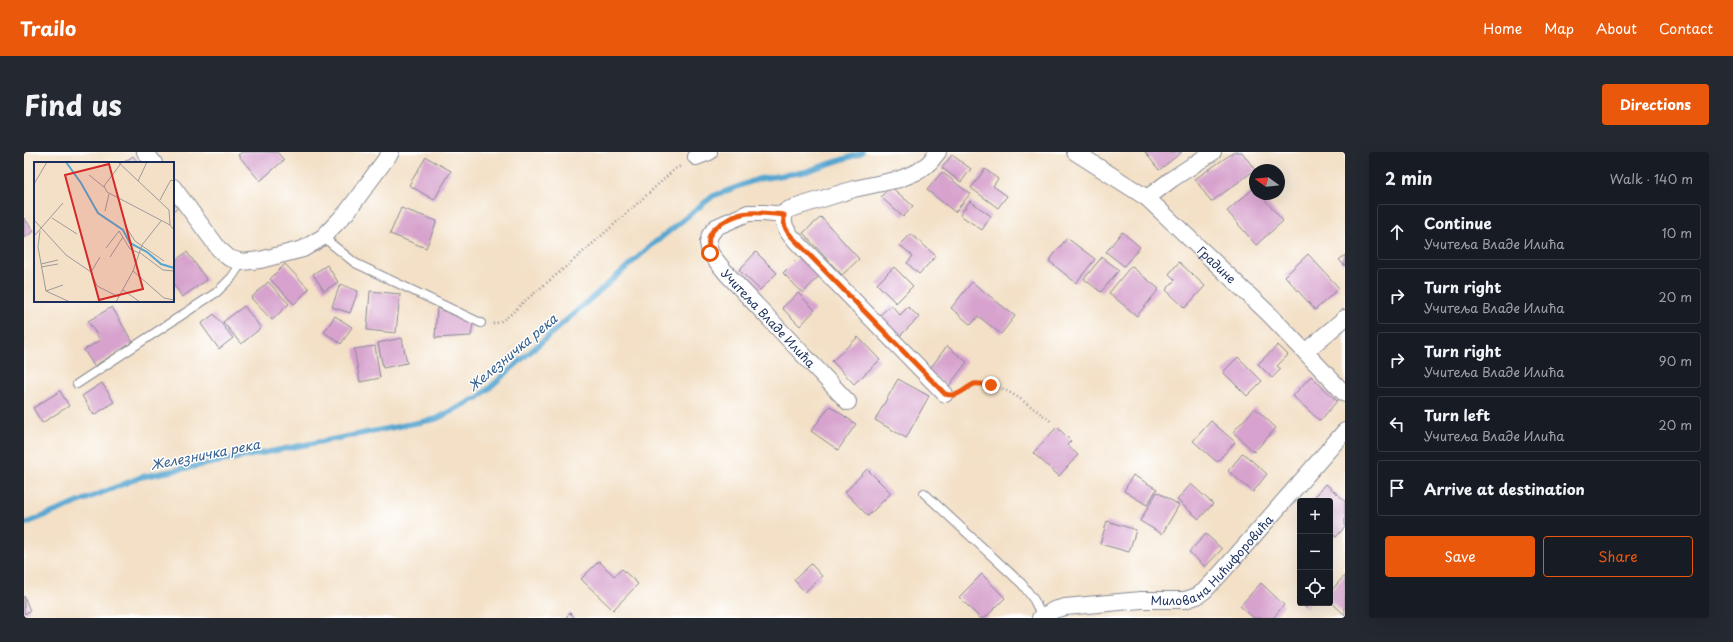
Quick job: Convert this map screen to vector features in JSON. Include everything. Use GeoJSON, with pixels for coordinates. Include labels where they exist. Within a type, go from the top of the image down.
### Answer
{"type":"FeatureCollection","features":[{"type":"Feature","properties":{"kind":"street"},"geometry":{"type":"LineString","coordinates":[[145,152],[153,162]]}},
{"type":"Feature","properties":{"kind":"street"},"geometry":{"type":"LineString","coordinates":[[174,187],[219,249],[229,258],[242,262],[260,260],[302,249],[323,237],[347,212],[392,152]]}},
{"type":"Feature","properties":{"kind":"street"},"geometry":{"type":"LineString","coordinates":[[938,152],[929,163],[919,171],[900,179],[854,189],[787,210],[784,215],[783,223],[791,236],[945,394]]}},
{"type":"Feature","properties":{"kind":"street","name":"Градине"},"geometry":{"type":"LineString","coordinates":[[1075,152],[1147,198],[1270,315],[1306,351],[1345,394]]}},
{"type":"Feature","properties":{"kind":"street"},"geometry":{"type":"LineString","coordinates":[[1147,198],[1172,179],[1213,152]]}},
{"type":"Feature","properties":{"kind":"street","name":"Учитеља Владе Илића"},"geometry":{"type":"LineString","coordinates":[[784,215],[748,213],[716,227],[710,235],[708,243],[710,253],[727,274],[848,402]]}},
{"type":"Feature","properties":{"kind":"street"},"geometry":{"type":"LineString","coordinates":[[1306,351],[1345,318]]}},
{"type":"Feature","properties":{"kind":"street","name":"Милована Нићифоровића"},"geometry":{"type":"LineString","coordinates":[[1041,617],[1054,610],[1065,607],[1140,600],[1185,600],[1197,596],[1204,591],[1222,572],[1345,431]]}},
{"type":"Feature","properties":{"kind":"lane"},"geometry":{"type":"LineString","coordinates":[[323,237],[355,263],[481,323]]}},
{"type":"Feature","properties":{"kind":"lane"},"geometry":{"type":"LineString","coordinates":[[77,384],[217,292],[232,277],[242,262]]}},
{"type":"Feature","properties":{"kind":"lane"},"geometry":{"type":"LineString","coordinates":[[924,493],[1022,584],[1034,600],[1041,617]]}},
{"type":"Feature","properties":{"kind":"path"},"geometry":{"type":"LineString","coordinates":[[481,323],[493,325],[501,322],[519,305],[578,257],[675,169],[703,154]]}},
{"type":"Feature","properties":{"kind":"path"},"geometry":{"type":"LineString","coordinates":[[945,394],[951,396],[976,384],[991,385],[1006,389],[1052,422]]}},
{"type":"Feature","properties":{"kind":"building"},"geometry":{"type":"Polygon","coordinates":[[[242,152],[277,152],[284,160],[260,181],[238,155],[242,152]]]}},
{"type":"Feature","properties":{"kind":"building"},"geometry":{"type":"Polygon","coordinates":[[[1145,152],[1182,152],[1159,170],[1145,152]]]}},
{"type":"Feature","properties":{"kind":"building"},"geometry":{"type":"Polygon","coordinates":[[[1234,152],[1242,152],[1251,164],[1249,164],[1249,174],[1211,202],[1195,179],[1234,152]]]}},
{"type":"Feature","properties":{"kind":"building"},"geometry":{"type":"Polygon","coordinates":[[[952,155],[971,169],[961,182],[942,168],[952,155]]]}},
{"type":"Feature","properties":{"kind":"building"},"geometry":{"type":"Polygon","coordinates":[[[133,156],[138,162],[124,162],[133,156]]]}},
{"type":"Feature","properties":{"kind":"building"},"geometry":{"type":"Polygon","coordinates":[[[426,157],[451,171],[434,200],[409,185],[426,157]]]}},
{"type":"Feature","properties":{"kind":"building"},"geometry":{"type":"Polygon","coordinates":[[[985,169],[998,179],[993,186],[1007,196],[998,208],[971,188],[985,169]]]}},
{"type":"Feature","properties":{"kind":"building"},"geometry":{"type":"Polygon","coordinates":[[[942,172],[970,194],[955,212],[927,190],[942,172]]]}},
{"type":"Feature","properties":{"kind":"building"},"geometry":{"type":"Polygon","coordinates":[[[890,186],[913,206],[903,217],[881,197],[890,186]]]}},
{"type":"Feature","properties":{"kind":"building"},"geometry":{"type":"Polygon","coordinates":[[[1249,192],[1249,200],[1265,200],[1283,221],[1256,245],[1227,211],[1249,192]]]}},
{"type":"Feature","properties":{"kind":"building"},"geometry":{"type":"Polygon","coordinates":[[[174,200],[179,207],[174,210],[174,200]]]}},
{"type":"Feature","properties":{"kind":"building"},"geometry":{"type":"Polygon","coordinates":[[[970,201],[991,216],[982,230],[960,215],[970,201]]]}},
{"type":"Feature","properties":{"kind":"building"},"geometry":{"type":"Polygon","coordinates":[[[401,208],[437,221],[426,248],[390,234],[401,208]]]}},
{"type":"Feature","properties":{"kind":"building"},"geometry":{"type":"Polygon","coordinates":[[[821,217],[859,259],[842,275],[803,233],[821,217]]]}},
{"type":"Feature","properties":{"kind":"building"},"geometry":{"type":"Polygon","coordinates":[[[24,218],[34,231],[24,238],[24,218]]]}},
{"type":"Feature","properties":{"kind":"building"},"geometry":{"type":"Polygon","coordinates":[[[1122,232],[1140,247],[1124,266],[1106,252],[1122,232]]]}},
{"type":"Feature","properties":{"kind":"building"},"geometry":{"type":"Polygon","coordinates":[[[911,234],[936,256],[919,274],[907,263],[913,256],[900,245],[911,234]]]}},
{"type":"Feature","properties":{"kind":"building"},"geometry":{"type":"Polygon","coordinates":[[[1067,238],[1095,259],[1076,283],[1049,261],[1067,238]]]}},
{"type":"Feature","properties":{"kind":"building"},"geometry":{"type":"Polygon","coordinates":[[[187,252],[207,280],[182,297],[174,285],[174,261],[187,252]]]}},
{"type":"Feature","properties":{"kind":"building"},"geometry":{"type":"Polygon","coordinates":[[[756,252],[777,273],[760,290],[739,270],[756,252]]]}},
{"type":"Feature","properties":{"kind":"building"},"geometry":{"type":"Polygon","coordinates":[[[1308,254],[1339,288],[1315,310],[1285,276],[1308,254]]]}},
{"type":"Feature","properties":{"kind":"building"},"geometry":{"type":"Polygon","coordinates":[[[1345,255],[1345,266],[1339,260],[1345,255]]]}},
{"type":"Feature","properties":{"kind":"building"},"geometry":{"type":"Polygon","coordinates":[[[799,257],[819,276],[803,293],[783,273],[799,257]]]}},
{"type":"Feature","properties":{"kind":"building"},"geometry":{"type":"Polygon","coordinates":[[[1102,257],[1119,270],[1101,292],[1084,279],[1102,257]]]}},
{"type":"Feature","properties":{"kind":"building"},"geometry":{"type":"Polygon","coordinates":[[[1179,262],[1205,286],[1185,308],[1166,290],[1175,280],[1169,274],[1179,262]]]}},
{"type":"Feature","properties":{"kind":"building"},"geometry":{"type":"Polygon","coordinates":[[[285,264],[309,289],[294,304],[270,279],[285,264]]]}},
{"type":"Feature","properties":{"kind":"building"},"geometry":{"type":"Polygon","coordinates":[[[327,265],[338,282],[324,291],[313,274],[327,265]]]}},
{"type":"Feature","properties":{"kind":"building"},"geometry":{"type":"Polygon","coordinates":[[[1131,266],[1159,289],[1137,316],[1109,293],[1131,266]]]}},
{"type":"Feature","properties":{"kind":"building"},"geometry":{"type":"Polygon","coordinates":[[[894,267],[913,286],[896,303],[877,284],[894,267]]]}},
{"type":"Feature","properties":{"kind":"building"},"geometry":{"type":"Polygon","coordinates":[[[268,282],[289,304],[272,320],[251,298],[268,282]]]}},
{"type":"Feature","properties":{"kind":"building"},"geometry":{"type":"Polygon","coordinates":[[[972,282],[1015,316],[1001,334],[978,316],[971,325],[951,308],[972,282]]]}},
{"type":"Feature","properties":{"kind":"building"},"geometry":{"type":"Polygon","coordinates":[[[340,284],[358,291],[350,313],[332,307],[340,284]]]}},
{"type":"Feature","properties":{"kind":"building"},"geometry":{"type":"Polygon","coordinates":[[[370,291],[400,294],[396,333],[367,330],[370,291]]]}},
{"type":"Feature","properties":{"kind":"building"},"geometry":{"type":"Polygon","coordinates":[[[798,293],[815,310],[800,326],[782,308],[798,293]]]}},
{"type":"Feature","properties":{"kind":"building"},"geometry":{"type":"Polygon","coordinates":[[[891,305],[900,315],[908,307],[919,317],[899,337],[879,316],[891,305]]]}},
{"type":"Feature","properties":{"kind":"building"},"geometry":{"type":"Polygon","coordinates":[[[244,306],[261,328],[241,344],[223,322],[244,306]]]}},
{"type":"Feature","properties":{"kind":"building"},"geometry":{"type":"Polygon","coordinates":[[[112,307],[133,343],[94,366],[84,350],[100,340],[88,321],[112,307]]]}},
{"type":"Feature","properties":{"kind":"building"},"geometry":{"type":"Polygon","coordinates":[[[437,308],[473,323],[471,336],[435,338],[437,308]]]}},
{"type":"Feature","properties":{"kind":"building"},"geometry":{"type":"Polygon","coordinates":[[[214,314],[233,338],[219,349],[201,324],[214,314]]]}},
{"type":"Feature","properties":{"kind":"building"},"geometry":{"type":"Polygon","coordinates":[[[335,316],[352,327],[341,344],[324,332],[335,316]]]}},
{"type":"Feature","properties":{"kind":"building"},"geometry":{"type":"Polygon","coordinates":[[[858,337],[880,360],[854,384],[832,361],[858,337]]]}},
{"type":"Feature","properties":{"kind":"building"},"geometry":{"type":"Polygon","coordinates":[[[402,338],[407,363],[383,368],[378,343],[402,338]]]}},
{"type":"Feature","properties":{"kind":"building"},"geometry":{"type":"Polygon","coordinates":[[[1278,345],[1288,355],[1277,366],[1281,369],[1272,378],[1258,364],[1278,345]]]}},
{"type":"Feature","properties":{"kind":"building"},"geometry":{"type":"Polygon","coordinates":[[[375,346],[380,378],[360,382],[354,349],[375,346]]]}},
{"type":"Feature","properties":{"kind":"building"},"geometry":{"type":"Polygon","coordinates":[[[947,346],[967,362],[948,387],[928,371],[947,346]]]}},
{"type":"Feature","properties":{"kind":"building"},"geometry":{"type":"Polygon","coordinates":[[[1238,357],[1262,381],[1247,396],[1223,372],[1238,357]]]}},
{"type":"Feature","properties":{"kind":"building"},"geometry":{"type":"Polygon","coordinates":[[[1311,376],[1337,401],[1320,421],[1293,396],[1311,376]]]}},
{"type":"Feature","properties":{"kind":"building"},"geometry":{"type":"Polygon","coordinates":[[[898,379],[929,396],[906,438],[875,420],[898,379]]]}},
{"type":"Feature","properties":{"kind":"building"},"geometry":{"type":"Polygon","coordinates":[[[102,383],[114,402],[94,415],[82,396],[102,383]]]}},
{"type":"Feature","properties":{"kind":"building"},"geometry":{"type":"Polygon","coordinates":[[[60,391],[69,406],[42,423],[33,408],[60,391]]]}},
{"type":"Feature","properties":{"kind":"building"},"geometry":{"type":"Polygon","coordinates":[[[830,406],[856,424],[838,450],[811,431],[830,406]]]}},
{"type":"Feature","properties":{"kind":"building"},"geometry":{"type":"Polygon","coordinates":[[[1255,408],[1276,428],[1254,452],[1233,432],[1255,408]]]}},
{"type":"Feature","properties":{"kind":"building"},"geometry":{"type":"Polygon","coordinates":[[[1211,421],[1235,442],[1217,462],[1193,441],[1211,421]]]}},
{"type":"Feature","properties":{"kind":"building"},"geometry":{"type":"Polygon","coordinates":[[[1057,427],[1071,441],[1067,445],[1078,455],[1059,476],[1033,453],[1057,427]]]}},
{"type":"Feature","properties":{"kind":"building"},"geometry":{"type":"Polygon","coordinates":[[[1243,453],[1267,474],[1253,492],[1228,471],[1243,453]]]}},
{"type":"Feature","properties":{"kind":"building"},"geometry":{"type":"Polygon","coordinates":[[[867,469],[891,493],[868,516],[845,492],[867,469]]]}},
{"type":"Feature","properties":{"kind":"building"},"geometry":{"type":"Polygon","coordinates":[[[1133,475],[1157,489],[1147,505],[1124,491],[1133,475]]]}},
{"type":"Feature","properties":{"kind":"building"},"geometry":{"type":"Polygon","coordinates":[[[1191,484],[1213,504],[1199,519],[1177,500],[1191,484]]]}},
{"type":"Feature","properties":{"kind":"building"},"geometry":{"type":"Polygon","coordinates":[[[1326,484],[1345,501],[1345,527],[1336,537],[1333,534],[1333,498],[1314,498],[1326,484]]]}},
{"type":"Feature","properties":{"kind":"building"},"geometry":{"type":"Polygon","coordinates":[[[1157,492],[1179,505],[1162,534],[1140,521],[1157,492]]]}},
{"type":"Feature","properties":{"kind":"building"},"geometry":{"type":"Polygon","coordinates":[[[1107,521],[1136,530],[1129,552],[1100,544],[1107,521]]]}},
{"type":"Feature","properties":{"kind":"building"},"geometry":{"type":"Polygon","coordinates":[[[1206,534],[1222,549],[1205,567],[1189,552],[1206,534]]]}},
{"type":"Feature","properties":{"kind":"building"},"geometry":{"type":"Polygon","coordinates":[[[599,561],[614,576],[622,569],[638,584],[613,610],[581,579],[599,561]]]}},
{"type":"Feature","properties":{"kind":"building"},"geometry":{"type":"Polygon","coordinates":[[[811,564],[822,576],[805,592],[794,580],[811,564]]]}},
{"type":"Feature","properties":{"kind":"building"},"geometry":{"type":"Polygon","coordinates":[[[982,574],[1005,598],[985,618],[980,618],[959,597],[982,574]]]}},
{"type":"Feature","properties":{"kind":"building"},"geometry":{"type":"Polygon","coordinates":[[[1345,575],[1345,615],[1333,604],[1333,589],[1345,575]]]}},
{"type":"Feature","properties":{"kind":"building"},"geometry":{"type":"Polygon","coordinates":[[[1261,583],[1284,605],[1273,618],[1254,618],[1240,606],[1261,583]]]}},
{"type":"Feature","properties":{"kind":"building"},"geometry":{"type":"Polygon","coordinates":[[[24,596],[30,611],[24,614],[24,596]]]}},
{"type":"Feature","properties":{"kind":"building"},"geometry":{"type":"Polygon","coordinates":[[[570,613],[575,618],[565,618],[570,613]]]}},
{"type":"Feature","properties":{"kind":"waterway","name":"Железничка река"},"geometry":{"type":"LineString","coordinates":[[24,524],[141,477],[436,419],[479,397],[653,244],[713,196],[758,179],[804,172],[862,152]]}},
{"type":"Feature","properties":{"kind":"route"},"geometry":{"type":"LineString","coordinates":[[710,253],[708,243],[710,235],[716,227],[748,213],[784,215],[783,223],[791,236],[945,394],[951,396],[976,384],[991,385]]}}]}
